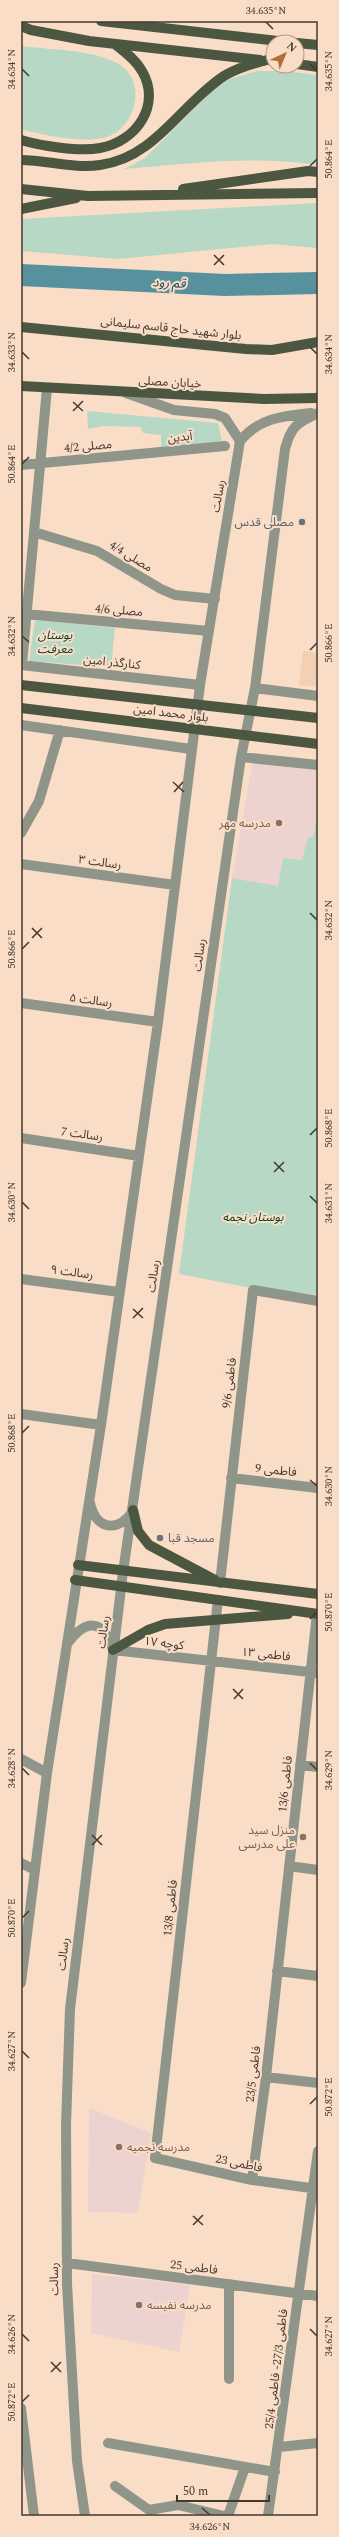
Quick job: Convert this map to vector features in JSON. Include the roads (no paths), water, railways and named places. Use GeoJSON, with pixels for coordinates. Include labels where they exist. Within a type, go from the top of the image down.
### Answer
{"type":"FeatureCollection","features":[{"type":"Feature","properties":{"kind":"main road"},"geometry":{"type":"LineString","coordinates":[[101,21],[265,40]]}},
{"type":"Feature","properties":{"kind":"main road"},"geometry":{"type":"LineString","coordinates":[[21,26],[31,30],[116,45],[265,60]]}},
{"type":"Feature","properties":{"kind":"main road"},"geometry":{"type":"LineString","coordinates":[[305,44],[318,45]]}},
{"type":"Feature","properties":{"kind":"main road"},"geometry":{"type":"LineString","coordinates":[[21,140],[83,148],[99,148],[117,143],[134,133],[142,122],[148,108],[149,95],[142,71],[116,45]]}},
{"type":"Feature","properties":{"kind":"main road"},"geometry":{"type":"LineString","coordinates":[[21,160],[81,166],[100,165],[124,159],[137,153],[154,140],[223,77],[244,66],[265,62]]}},
{"type":"Feature","properties":{"kind":"main road"},"geometry":{"type":"LineString","coordinates":[[305,65],[318,67]]}},
{"type":"Feature","properties":{"kind":"main road"},"geometry":{"type":"LineString","coordinates":[[148,194],[308,171],[318,172]]}},
{"type":"Feature","properties":{"kind":"main road"},"geometry":{"type":"LineString","coordinates":[[21,189],[88,196],[148,194],[318,193]]}},
{"type":"Feature","properties":{"kind":"main road"},"geometry":{"type":"LineString","coordinates":[[21,209],[88,196]]}},
{"type":"Feature","properties":{"kind":"main road","name":"بلوار شهید حاج قاسم سلیمانی"},"geometry":{"type":"LineString","coordinates":[[21,327],[246,349],[272,350],[318,342]]}},
{"type":"Feature","properties":{"kind":"main road","name":"خیابان مصلی"},"geometry":{"type":"LineString","coordinates":[[21,386],[125,393],[264,399],[318,398]]}},
{"type":"Feature","properties":{"kind":"main road","name":"بلوار محمد امین"},"geometry":{"type":"LineString","coordinates":[[21,685],[318,718]]}},
{"type":"Feature","properties":{"kind":"main road","name":"بلوار محمد امین"},"geometry":{"type":"LineString","coordinates":[[21,708],[318,744]]}},
{"type":"Feature","properties":{"kind":"main road"},"geometry":{"type":"LineString","coordinates":[[133,1510],[138,1531],[149,1545],[220,1583]]}},
{"type":"Feature","properties":{"kind":"main road"},"geometry":{"type":"LineString","coordinates":[[78,1565],[124,1572],[318,1594]]}},
{"type":"Feature","properties":{"kind":"main road"},"geometry":{"type":"LineString","coordinates":[[75,1580],[314,1613]]}},
{"type":"Feature","properties":{"kind":"main road"},"geometry":{"type":"LineString","coordinates":[[113,1650],[148,1630],[165,1624],[314,1613]]}},
{"type":"Feature","properties":{"kind":"street"},"geometry":{"type":"LineString","coordinates":[[21,665],[47,388]]}},
{"type":"Feature","properties":{"kind":"street"},"geometry":{"type":"LineString","coordinates":[[125,393],[174,410],[215,414],[225,418],[240,444],[256,425],[273,418],[318,413]]}},
{"type":"Feature","properties":{"kind":"street"},"geometry":{"type":"LineString","coordinates":[[318,413],[298,422],[289,434],[284,449],[255,688],[318,696]]}},
{"type":"Feature","properties":{"kind":"street","name":"رسالت"},"geometry":{"type":"LineString","coordinates":[[191,749],[200,685],[240,444]]}},
{"type":"Feature","properties":{"kind":"street","name":"آیدین"},"geometry":{"type":"LineString","coordinates":[[137,455],[225,446]]}},
{"type":"Feature","properties":{"kind":"street","name":"مصلی 4/2"},"geometry":{"type":"LineString","coordinates":[[21,465],[137,455]]}},
{"type":"Feature","properties":{"kind":"street","name":"مصلی 4/4"},"geometry":{"type":"LineString","coordinates":[[34,532],[97,550],[161,589],[175,595],[214,599]]}},
{"type":"Feature","properties":{"kind":"street","name":"مصلی 4/6"},"geometry":{"type":"LineString","coordinates":[[26,614],[209,631]]}},
{"type":"Feature","properties":{"kind":"street","name":"کنارگذر امین"},"geometry":{"type":"LineString","coordinates":[[21,665],[200,685]]}},
{"type":"Feature","properties":{"kind":"street","name":"رسالت"},"geometry":{"type":"LineString","coordinates":[[85,2516],[77,2461],[67,2263],[70,2009],[113,1650],[241,757],[255,688]]}},
{"type":"Feature","properties":{"kind":"street"},"geometry":{"type":"LineString","coordinates":[[21,725],[191,749],[158,1022],[101,1425],[75,1580],[47,1772],[21,1983]]}},
{"type":"Feature","properties":{"kind":"street"},"geometry":{"type":"LineString","coordinates":[[21,832],[39,801],[60,730]]}},
{"type":"Feature","properties":{"kind":"street"},"geometry":{"type":"LineString","coordinates":[[241,757],[318,765]]}},
{"type":"Feature","properties":{"kind":"street","name":"رسالت ۳"},"geometry":{"type":"LineString","coordinates":[[21,864],[175,885]]}},
{"type":"Feature","properties":{"kind":"street","name":"رسالت ۵"},"geometry":{"type":"LineString","coordinates":[[21,1003],[158,1022]]}},
{"type":"Feature","properties":{"kind":"street","name":"رسالت 7"},"geometry":{"type":"LineString","coordinates":[[21,1138],[139,1156]]}},
{"type":"Feature","properties":{"kind":"street","name":"رسالت ۹"},"geometry":{"type":"LineString","coordinates":[[21,1278],[120,1292]]}},
{"type":"Feature","properties":{"kind":"street","name":"فاطمی 9/6"},"geometry":{"type":"LineString","coordinates":[[220,1583],[253,1290],[318,1301]]}},
{"type":"Feature","properties":{"kind":"street"},"geometry":{"type":"LineString","coordinates":[[21,1414],[101,1425]]}},
{"type":"Feature","properties":{"kind":"street","name":"فاطمی 9"},"geometry":{"type":"LineString","coordinates":[[231,1478],[318,1488]]}},
{"type":"Feature","properties":{"kind":"street"},"geometry":{"type":"LineString","coordinates":[[89,1499],[92,1513],[105,1524],[120,1524],[133,1510]]}},
{"type":"Feature","properties":{"kind":"street","name":"فاطمی 13/8"},"geometry":{"type":"LineString","coordinates":[[155,2158],[218,1600]]}},
{"type":"Feature","properties":{"kind":"street","name":"فاطمی 13/6"},"geometry":{"type":"LineString","coordinates":[[277,1972],[300,1765],[314,1672],[314,1613]]}},
{"type":"Feature","properties":{"kind":"street"},"geometry":{"type":"LineString","coordinates":[[66,1645],[79,1629],[88,1626],[96,1626],[109,1637],[113,1650]]}},
{"type":"Feature","properties":{"kind":"street","name":"کوچه ۱۷"},"geometry":{"type":"LineString","coordinates":[[113,1650],[212,1662]]}},
{"type":"Feature","properties":{"kind":"street","name":"فاطمی ۱۳"},"geometry":{"type":"LineString","coordinates":[[212,1662],[314,1672]]}},
{"type":"Feature","properties":{"kind":"street"},"geometry":{"type":"LineString","coordinates":[[21,1759],[47,1772]]}},
{"type":"Feature","properties":{"kind":"street"},"geometry":{"type":"LineString","coordinates":[[300,1765],[318,1767]]}},
{"type":"Feature","properties":{"kind":"street"},"geometry":{"type":"LineString","coordinates":[[21,1863],[35,1870]]}},
{"type":"Feature","properties":{"kind":"street"},"geometry":{"type":"LineString","coordinates":[[289,1866],[318,1870]]}},
{"type":"Feature","properties":{"kind":"street"},"geometry":{"type":"LineString","coordinates":[[277,1972],[318,1976]]}},
{"type":"Feature","properties":{"kind":"street","name":"فاطمی 23/5"},"geometry":{"type":"LineString","coordinates":[[252,2180],[266,2077],[277,1972]]}},
{"type":"Feature","properties":{"kind":"street"},"geometry":{"type":"LineString","coordinates":[[266,2077],[318,2083]]}},
{"type":"Feature","properties":{"kind":"street","name":"فاطمی 27/3- فاطمی 25/4"},"geometry":{"type":"LineString","coordinates":[[268,2516],[279,2447],[306,2242],[315,2188],[318,2150]]}},
{"type":"Feature","properties":{"kind":"street","name":"فاطمی 23"},"geometry":{"type":"LineString","coordinates":[[155,2158],[252,2180],[315,2188]]}},
{"type":"Feature","properties":{"kind":"street","name":"فاطمی 25"},"geometry":{"type":"LineString","coordinates":[[67,2263],[318,2296]]}},
{"type":"Feature","properties":{"kind":"street"},"geometry":{"type":"LineString","coordinates":[[228,2284],[229,2379]]}},
{"type":"Feature","properties":{"kind":"street"},"geometry":{"type":"LineString","coordinates":[[21,2408],[25,2490],[34,2516]]}},
{"type":"Feature","properties":{"kind":"street"},"geometry":{"type":"LineString","coordinates":[[108,2443],[275,2472]]}},
{"type":"Feature","properties":{"kind":"street"},"geometry":{"type":"LineString","coordinates":[[279,2447],[318,2443]]}},
{"type":"Feature","properties":{"kind":"street"},"geometry":{"type":"LineString","coordinates":[[228,2516],[245,2467]]}},
{"type":"Feature","properties":{"kind":"street"},"geometry":{"type":"LineString","coordinates":[[115,2486],[149,2510],[178,2505],[224,2516]]}},
{"type":"Feature","properties":{"kind":"waterway","name":"قم رود"},"geometry":{"type":"LineString","coordinates":[[21,275],[225,285],[318,283]]}},
{"type":"Feature","properties":{"kind":"place","name":"مصلی قدس"},"geometry":{"type":"Point","coordinates":[302,522]}},
{"type":"Feature","properties":{"kind":"place","name":"مدرسه مهر"},"geometry":{"type":"Point","coordinates":[279,823]}},
{"type":"Feature","properties":{"kind":"place","name":"مسجد قبا"},"geometry":{"type":"Point","coordinates":[160,1538]}},
{"type":"Feature","properties":{"kind":"place","name":"منزل سید علی مدرسی"},"geometry":{"type":"Point","coordinates":[303,1837]}},
{"type":"Feature","properties":{"kind":"place","name":"مدرسه نجمیه"},"geometry":{"type":"Point","coordinates":[119,2147]}},
{"type":"Feature","properties":{"kind":"place","name":"مدرسه نفیسه"},"geometry":{"type":"Point","coordinates":[139,2305]}},
{"type":"Feature","properties":{"kind":"park label","name":"بوستان معرفت"},"geometry":{"type":"Point","coordinates":[55,642]}},
{"type":"Feature","properties":{"kind":"park label","name":"بوستان نجمه"},"geometry":{"type":"Point","coordinates":[253,1217]}}]}
